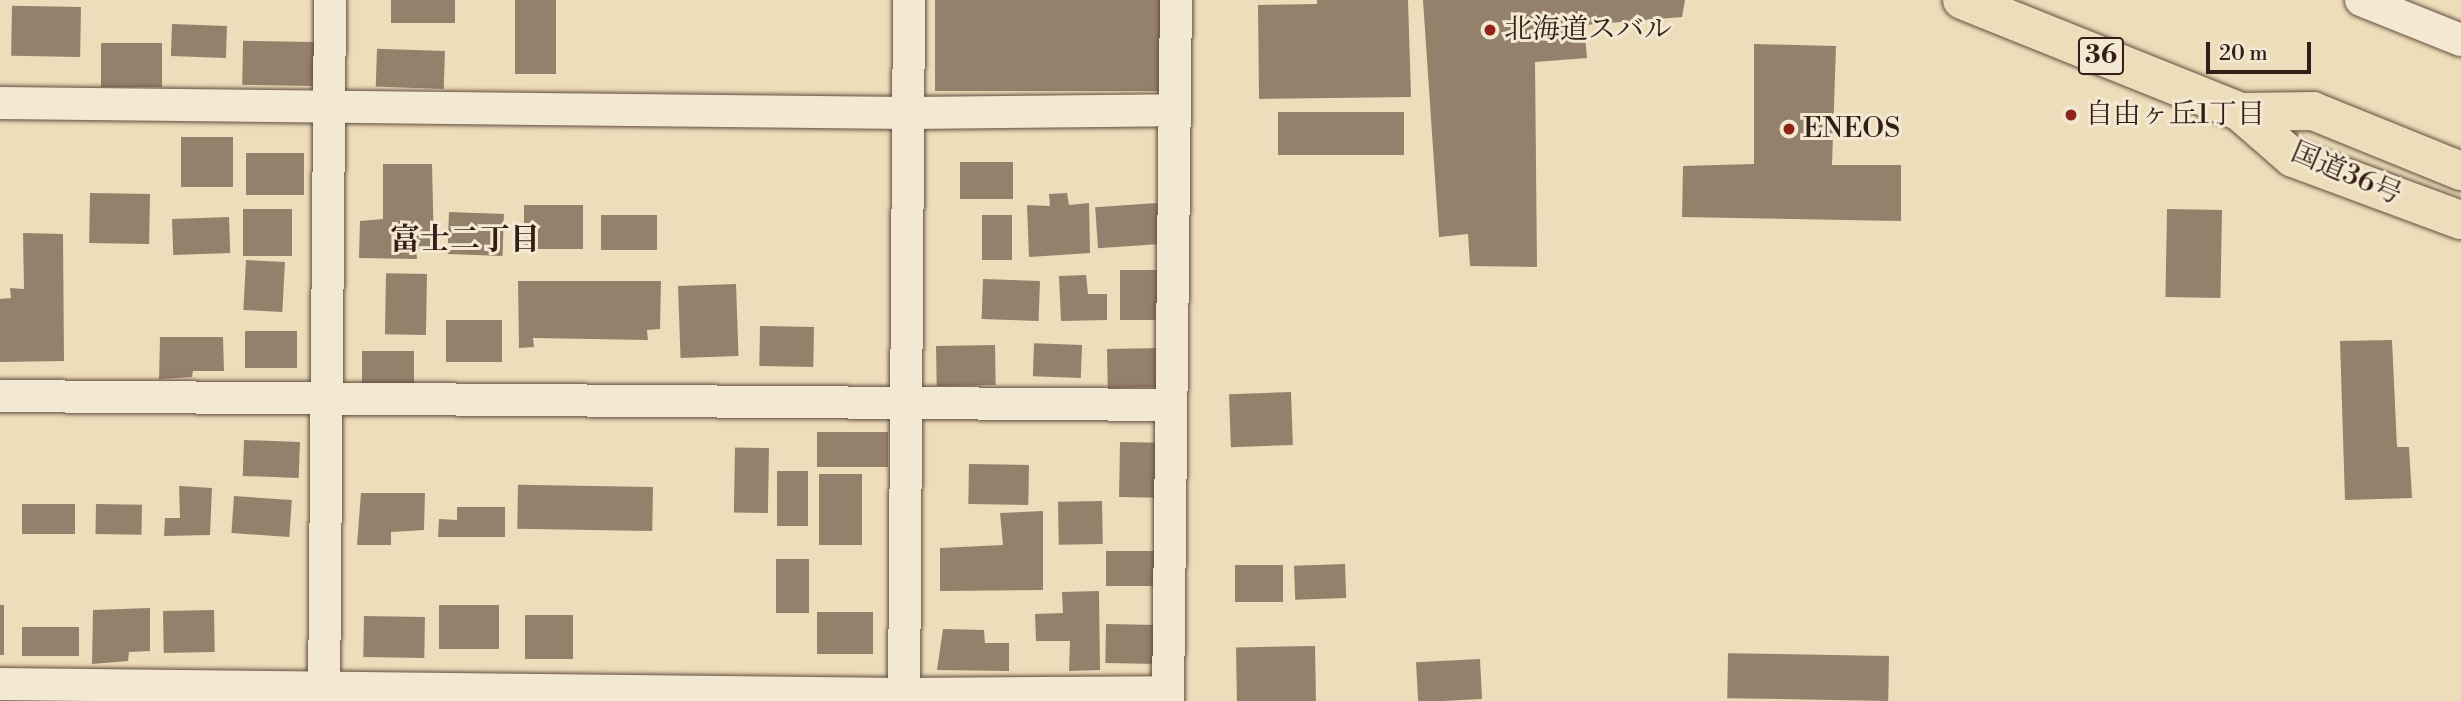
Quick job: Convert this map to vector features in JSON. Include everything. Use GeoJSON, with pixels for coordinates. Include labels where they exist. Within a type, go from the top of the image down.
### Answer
{"type":"FeatureCollection","features":[{"type":"Feature","properties":{"kind":"highway","name":"国道36号"},"geometry":{"type":"LineString","coordinates":[[1962,0],[2240,111],[2293,158],[2461,220]]}},
{"type":"Feature","properties":{"kind":"highway","name":"国道36号"},"geometry":{"type":"LineString","coordinates":[[2240,111],[2313,111],[2461,171]]}},
{"type":"Feature","properties":{"kind":"street"},"geometry":{"type":"LineString","coordinates":[[324,694],[330,0]]}},
{"type":"Feature","properties":{"kind":"street"},"geometry":{"type":"LineString","coordinates":[[904,698],[909,0]]}},
{"type":"Feature","properties":{"kind":"street"},"geometry":{"type":"LineString","coordinates":[[0,684],[324,694],[904,698],[1168,696],[1176,0]]}},
{"type":"Feature","properties":{"kind":"street"},"geometry":{"type":"LineString","coordinates":[[2361,0],[2461,40]]}},
{"type":"Feature","properties":{"kind":"street"},"geometry":{"type":"LineString","coordinates":[[0,103],[330,109],[908,113],[1175,110]]}},
{"type":"Feature","properties":{"kind":"street"},"geometry":{"type":"LineString","coordinates":[[0,396],[327,402],[1171,405]]}},
{"type":"Feature","properties":{"kind":"building"},"geometry":{"type":"Polygon","coordinates":[[[391,0],[455,0],[455,23],[391,23],[391,0]]]}},
{"type":"Feature","properties":{"kind":"building"},"geometry":{"type":"Polygon","coordinates":[[[515,0],[556,0],[556,74],[515,74],[515,0]]]}},
{"type":"Feature","properties":{"kind":"building"},"geometry":{"type":"Polygon","coordinates":[[[935,0],[1165,0],[1165,91],[935,91],[935,0]]]}},
{"type":"Feature","properties":{"kind":"building"},"geometry":{"type":"Polygon","coordinates":[[[1317,0],[1408,0],[1411,97],[1259,99],[1258,5],[1317,4],[1317,0]]]}},
{"type":"Feature","properties":{"kind":"building"},"geometry":{"type":"Polygon","coordinates":[[[1423,0],[1685,0],[1682,17],[1584,25],[1587,58],[1535,62],[1537,267],[1470,266],[1468,234],[1439,237],[1423,0]]]}},
{"type":"Feature","properties":{"kind":"building"},"geometry":{"type":"Polygon","coordinates":[[[12,6],[81,7],[80,57],[11,56],[12,6]]]}},
{"type":"Feature","properties":{"kind":"building"},"geometry":{"type":"Polygon","coordinates":[[[172,24],[227,26],[226,58],[171,56],[172,24]]]}},
{"type":"Feature","properties":{"kind":"building"},"geometry":{"type":"Polygon","coordinates":[[[243,41],[314,42],[313,86],[242,85],[243,41]]]}},
{"type":"Feature","properties":{"kind":"building"},"geometry":{"type":"Polygon","coordinates":[[[101,43],[162,43],[162,87],[101,87],[101,43]]]}},
{"type":"Feature","properties":{"kind":"building"},"geometry":{"type":"Polygon","coordinates":[[[1754,44],[1836,46],[1832,165],[1901,165],[1901,221],[1682,217],[1683,166],[1754,164],[1754,44]]]}},
{"type":"Feature","properties":{"kind":"building"},"geometry":{"type":"Polygon","coordinates":[[[377,49],[445,51],[444,89],[376,87],[377,49]]]}},
{"type":"Feature","properties":{"kind":"building"},"geometry":{"type":"Polygon","coordinates":[[[1278,112],[1404,112],[1404,155],[1278,155],[1278,112]]]}},
{"type":"Feature","properties":{"kind":"building"},"geometry":{"type":"Polygon","coordinates":[[[181,137],[233,137],[233,187],[181,187],[181,137]]]}},
{"type":"Feature","properties":{"kind":"building"},"geometry":{"type":"Polygon","coordinates":[[[246,153],[304,153],[304,195],[246,195],[246,153]]]}},
{"type":"Feature","properties":{"kind":"building"},"geometry":{"type":"Polygon","coordinates":[[[960,162],[1013,162],[1013,199],[960,199],[960,162]]]}},
{"type":"Feature","properties":{"kind":"building"},"geometry":{"type":"Polygon","coordinates":[[[383,164],[432,164],[434,249],[416,249],[417,259],[359,258],[360,221],[383,219],[383,164]]]}},
{"type":"Feature","properties":{"kind":"building"},"geometry":{"type":"Polygon","coordinates":[[[90,193],[150,194],[149,244],[89,243],[90,193]]]}},
{"type":"Feature","properties":{"kind":"building"},"geometry":{"type":"Polygon","coordinates":[[[1067,193],[1069,205],[1089,203],[1090,253],[1029,257],[1027,205],[1050,206],[1049,194],[1067,193]]]}},
{"type":"Feature","properties":{"kind":"building"},"geometry":{"type":"Polygon","coordinates":[[[1157,203],[1160,244],[1098,248],[1095,207],[1157,203]]]}},
{"type":"Feature","properties":{"kind":"building"},"geometry":{"type":"Polygon","coordinates":[[[524,205],[583,205],[583,249],[524,249],[524,205]]]}},
{"type":"Feature","properties":{"kind":"building"},"geometry":{"type":"Polygon","coordinates":[[[243,209],[292,209],[292,256],[243,256],[243,209]]]}},
{"type":"Feature","properties":{"kind":"building"},"geometry":{"type":"Polygon","coordinates":[[[2167,209],[2222,210],[2220,298],[2165,297],[2167,209]]]}},
{"type":"Feature","properties":{"kind":"building"},"geometry":{"type":"Polygon","coordinates":[[[449,212],[504,214],[503,256],[448,254],[449,212]]]}},
{"type":"Feature","properties":{"kind":"building"},"geometry":{"type":"Polygon","coordinates":[[[601,215],[657,215],[657,250],[601,250],[601,215]]]}},
{"type":"Feature","properties":{"kind":"building"},"geometry":{"type":"Polygon","coordinates":[[[982,215],[1012,215],[1012,260],[982,260],[982,215]]]}},
{"type":"Feature","properties":{"kind":"building"},"geometry":{"type":"Polygon","coordinates":[[[229,217],[230,253],[173,255],[172,219],[229,217]]]}},
{"type":"Feature","properties":{"kind":"building"},"geometry":{"type":"Polygon","coordinates":[[[23,233],[63,234],[64,361],[0,362],[0,299],[11,298],[10,288],[24,289],[23,233]]]}},
{"type":"Feature","properties":{"kind":"building"},"geometry":{"type":"Polygon","coordinates":[[[246,260],[285,262],[282,312],[243,310],[246,260]]]}},
{"type":"Feature","properties":{"kind":"building"},"geometry":{"type":"Polygon","coordinates":[[[1120,270],[1158,270],[1158,320],[1120,320],[1120,270]]]}},
{"type":"Feature","properties":{"kind":"building"},"geometry":{"type":"Polygon","coordinates":[[[386,273],[427,274],[426,335],[385,334],[386,273]]]}},
{"type":"Feature","properties":{"kind":"building"},"geometry":{"type":"Polygon","coordinates":[[[1086,275],[1088,294],[1107,294],[1107,320],[1061,321],[1059,276],[1086,275]]]}},
{"type":"Feature","properties":{"kind":"building"},"geometry":{"type":"Polygon","coordinates":[[[983,279],[1040,281],[1039,321],[982,319],[983,279]]]}},
{"type":"Feature","properties":{"kind":"building"},"geometry":{"type":"Polygon","coordinates":[[[518,281],[661,281],[660,329],[647,330],[648,340],[533,338],[534,347],[519,348],[518,281]]]}},
{"type":"Feature","properties":{"kind":"building"},"geometry":{"type":"Polygon","coordinates":[[[736,284],[739,356],[681,358],[678,286],[736,284]]]}},
{"type":"Feature","properties":{"kind":"building"},"geometry":{"type":"Polygon","coordinates":[[[446,320],[502,320],[502,362],[446,362],[446,320]]]}},
{"type":"Feature","properties":{"kind":"building"},"geometry":{"type":"Polygon","coordinates":[[[760,326],[814,327],[813,367],[759,366],[760,326]]]}},
{"type":"Feature","properties":{"kind":"building"},"geometry":{"type":"Polygon","coordinates":[[[245,331],[297,331],[297,368],[245,368],[245,331]]]}},
{"type":"Feature","properties":{"kind":"building"},"geometry":{"type":"Polygon","coordinates":[[[160,337],[223,337],[224,371],[193,371],[192,377],[159,379],[160,337]]]}},
{"type":"Feature","properties":{"kind":"building"},"geometry":{"type":"Polygon","coordinates":[[[2392,340],[2397,447],[2409,447],[2412,498],[2345,500],[2340,341],[2392,340]]]}},
{"type":"Feature","properties":{"kind":"building"},"geometry":{"type":"Polygon","coordinates":[[[1034,343],[1082,345],[1081,378],[1033,376],[1034,343]]]}},
{"type":"Feature","properties":{"kind":"building"},"geometry":{"type":"Polygon","coordinates":[[[995,345],[996,385],[937,386],[936,346],[995,345]]]}},
{"type":"Feature","properties":{"kind":"building"},"geometry":{"type":"Polygon","coordinates":[[[1161,348],[1162,387],[1108,388],[1107,349],[1161,348]]]}},
{"type":"Feature","properties":{"kind":"building"},"geometry":{"type":"Polygon","coordinates":[[[362,351],[414,351],[414,384],[362,384],[362,351]]]}},
{"type":"Feature","properties":{"kind":"building"},"geometry":{"type":"Polygon","coordinates":[[[1291,392],[1293,445],[1231,447],[1229,394],[1291,392]]]}},
{"type":"Feature","properties":{"kind":"building"},"geometry":{"type":"Polygon","coordinates":[[[817,432],[888,432],[888,467],[817,467],[817,432]]]}},
{"type":"Feature","properties":{"kind":"building"},"geometry":{"type":"Polygon","coordinates":[[[244,440],[300,442],[299,478],[243,476],[244,440]]]}},
{"type":"Feature","properties":{"kind":"building"},"geometry":{"type":"Polygon","coordinates":[[[1120,442],[1159,443],[1158,498],[1119,497],[1120,442]]]}},
{"type":"Feature","properties":{"kind":"building"},"geometry":{"type":"Polygon","coordinates":[[[735,447],[769,448],[768,513],[734,512],[735,447]]]}},
{"type":"Feature","properties":{"kind":"building"},"geometry":{"type":"Polygon","coordinates":[[[969,464],[1029,465],[1028,505],[968,504],[969,464]]]}},
{"type":"Feature","properties":{"kind":"building"},"geometry":{"type":"Polygon","coordinates":[[[777,471],[808,471],[808,526],[777,526],[777,471]]]}},
{"type":"Feature","properties":{"kind":"building"},"geometry":{"type":"Polygon","coordinates":[[[819,474],[862,474],[862,545],[819,545],[819,474]]]}},
{"type":"Feature","properties":{"kind":"building"},"geometry":{"type":"Polygon","coordinates":[[[518,485],[653,487],[652,531],[517,529],[518,485]]]}},
{"type":"Feature","properties":{"kind":"building"},"geometry":{"type":"Polygon","coordinates":[[[179,486],[212,488],[210,535],[164,536],[165,518],[180,518],[179,486]]]}},
{"type":"Feature","properties":{"kind":"building"},"geometry":{"type":"Polygon","coordinates":[[[361,493],[425,493],[424,530],[391,532],[391,545],[357,545],[361,493]]]}},
{"type":"Feature","properties":{"kind":"building"},"geometry":{"type":"Polygon","coordinates":[[[234,496],[292,500],[289,537],[231,533],[234,496]]]}},
{"type":"Feature","properties":{"kind":"building"},"geometry":{"type":"Polygon","coordinates":[[[1102,501],[1103,544],[1059,545],[1058,502],[1102,501]]]}},
{"type":"Feature","properties":{"kind":"building"},"geometry":{"type":"Polygon","coordinates":[[[22,504],[75,504],[75,534],[22,534],[22,504]]]}},
{"type":"Feature","properties":{"kind":"building"},"geometry":{"type":"Polygon","coordinates":[[[96,504],[142,505],[141,535],[95,534],[96,504]]]}},
{"type":"Feature","properties":{"kind":"building"},"geometry":{"type":"Polygon","coordinates":[[[457,507],[505,507],[505,537],[438,537],[439,519],[457,520],[457,507]]]}},
{"type":"Feature","properties":{"kind":"building"},"geometry":{"type":"Polygon","coordinates":[[[1043,511],[1043,590],[940,591],[940,548],[1003,545],[1000,513],[1043,511]]]}},
{"type":"Feature","properties":{"kind":"building"},"geometry":{"type":"Polygon","coordinates":[[[1106,551],[1157,551],[1157,586],[1106,586],[1106,551]]]}},
{"type":"Feature","properties":{"kind":"building"},"geometry":{"type":"Polygon","coordinates":[[[776,559],[809,559],[809,613],[776,613],[776,559]]]}},
{"type":"Feature","properties":{"kind":"building"},"geometry":{"type":"Polygon","coordinates":[[[1345,564],[1346,598],[1295,600],[1294,566],[1345,564]]]}},
{"type":"Feature","properties":{"kind":"building"},"geometry":{"type":"Polygon","coordinates":[[[1235,565],[1283,565],[1283,602],[1235,602],[1235,565]]]}},
{"type":"Feature","properties":{"kind":"building"},"geometry":{"type":"Polygon","coordinates":[[[1099,591],[1100,670],[1069,671],[1070,641],[1036,641],[1035,614],[1063,613],[1062,592],[1099,591]]]}},
{"type":"Feature","properties":{"kind":"building"},"geometry":{"type":"Polygon","coordinates":[[[0,605],[4,605],[4,655],[0,655],[0,605]]]}},
{"type":"Feature","properties":{"kind":"building"},"geometry":{"type":"Polygon","coordinates":[[[439,605],[499,605],[499,649],[439,649],[439,605]]]}},
{"type":"Feature","properties":{"kind":"building"},"geometry":{"type":"Polygon","coordinates":[[[150,608],[150,651],[129,652],[128,661],[92,664],[93,610],[150,608]]]}},
{"type":"Feature","properties":{"kind":"building"},"geometry":{"type":"Polygon","coordinates":[[[214,610],[215,652],[164,653],[163,611],[214,610]]]}},
{"type":"Feature","properties":{"kind":"building"},"geometry":{"type":"Polygon","coordinates":[[[817,612],[873,612],[873,654],[817,654],[817,612]]]}},
{"type":"Feature","properties":{"kind":"building"},"geometry":{"type":"Polygon","coordinates":[[[525,615],[573,615],[573,659],[525,659],[525,615]]]}},
{"type":"Feature","properties":{"kind":"building"},"geometry":{"type":"Polygon","coordinates":[[[364,616],[425,617],[424,658],[363,657],[364,616]]]}},
{"type":"Feature","properties":{"kind":"building"},"geometry":{"type":"Polygon","coordinates":[[[1106,624],[1158,625],[1157,664],[1105,663],[1106,624]]]}},
{"type":"Feature","properties":{"kind":"building"},"geometry":{"type":"Polygon","coordinates":[[[22,627],[79,627],[79,656],[22,656],[22,627]]]}},
{"type":"Feature","properties":{"kind":"building"},"geometry":{"type":"Polygon","coordinates":[[[943,629],[984,630],[985,643],[1009,643],[1009,671],[937,670],[943,629]]]}},
{"type":"Feature","properties":{"kind":"building"},"geometry":{"type":"Polygon","coordinates":[[[1315,646],[1316,701],[1237,701],[1236,647],[1315,646]]]}},
{"type":"Feature","properties":{"kind":"building"},"geometry":{"type":"Polygon","coordinates":[[[1728,653],[1889,656],[1888,701],[1727,698],[1728,653]]]}},
{"type":"Feature","properties":{"kind":"building"},"geometry":{"type":"Polygon","coordinates":[[[1480,659],[1482,699],[1418,701],[1416,662],[1480,659]]]}},
{"type":"Feature","properties":{"kind":"place","name":"北海道スバル"},"geometry":{"type":"Point","coordinates":[1490,30]}},
{"type":"Feature","properties":{"kind":"place","name":"自由ヶ丘1丁目"},"geometry":{"type":"Point","coordinates":[2071,115]}},
{"type":"Feature","properties":{"kind":"place","name":"ENEOS"},"geometry":{"type":"Point","coordinates":[1789,129]}},
{"type":"Feature","properties":{"kind":"district","name":"富士二丁目"},"geometry":{"type":"Point","coordinates":[465,240]}}]}
